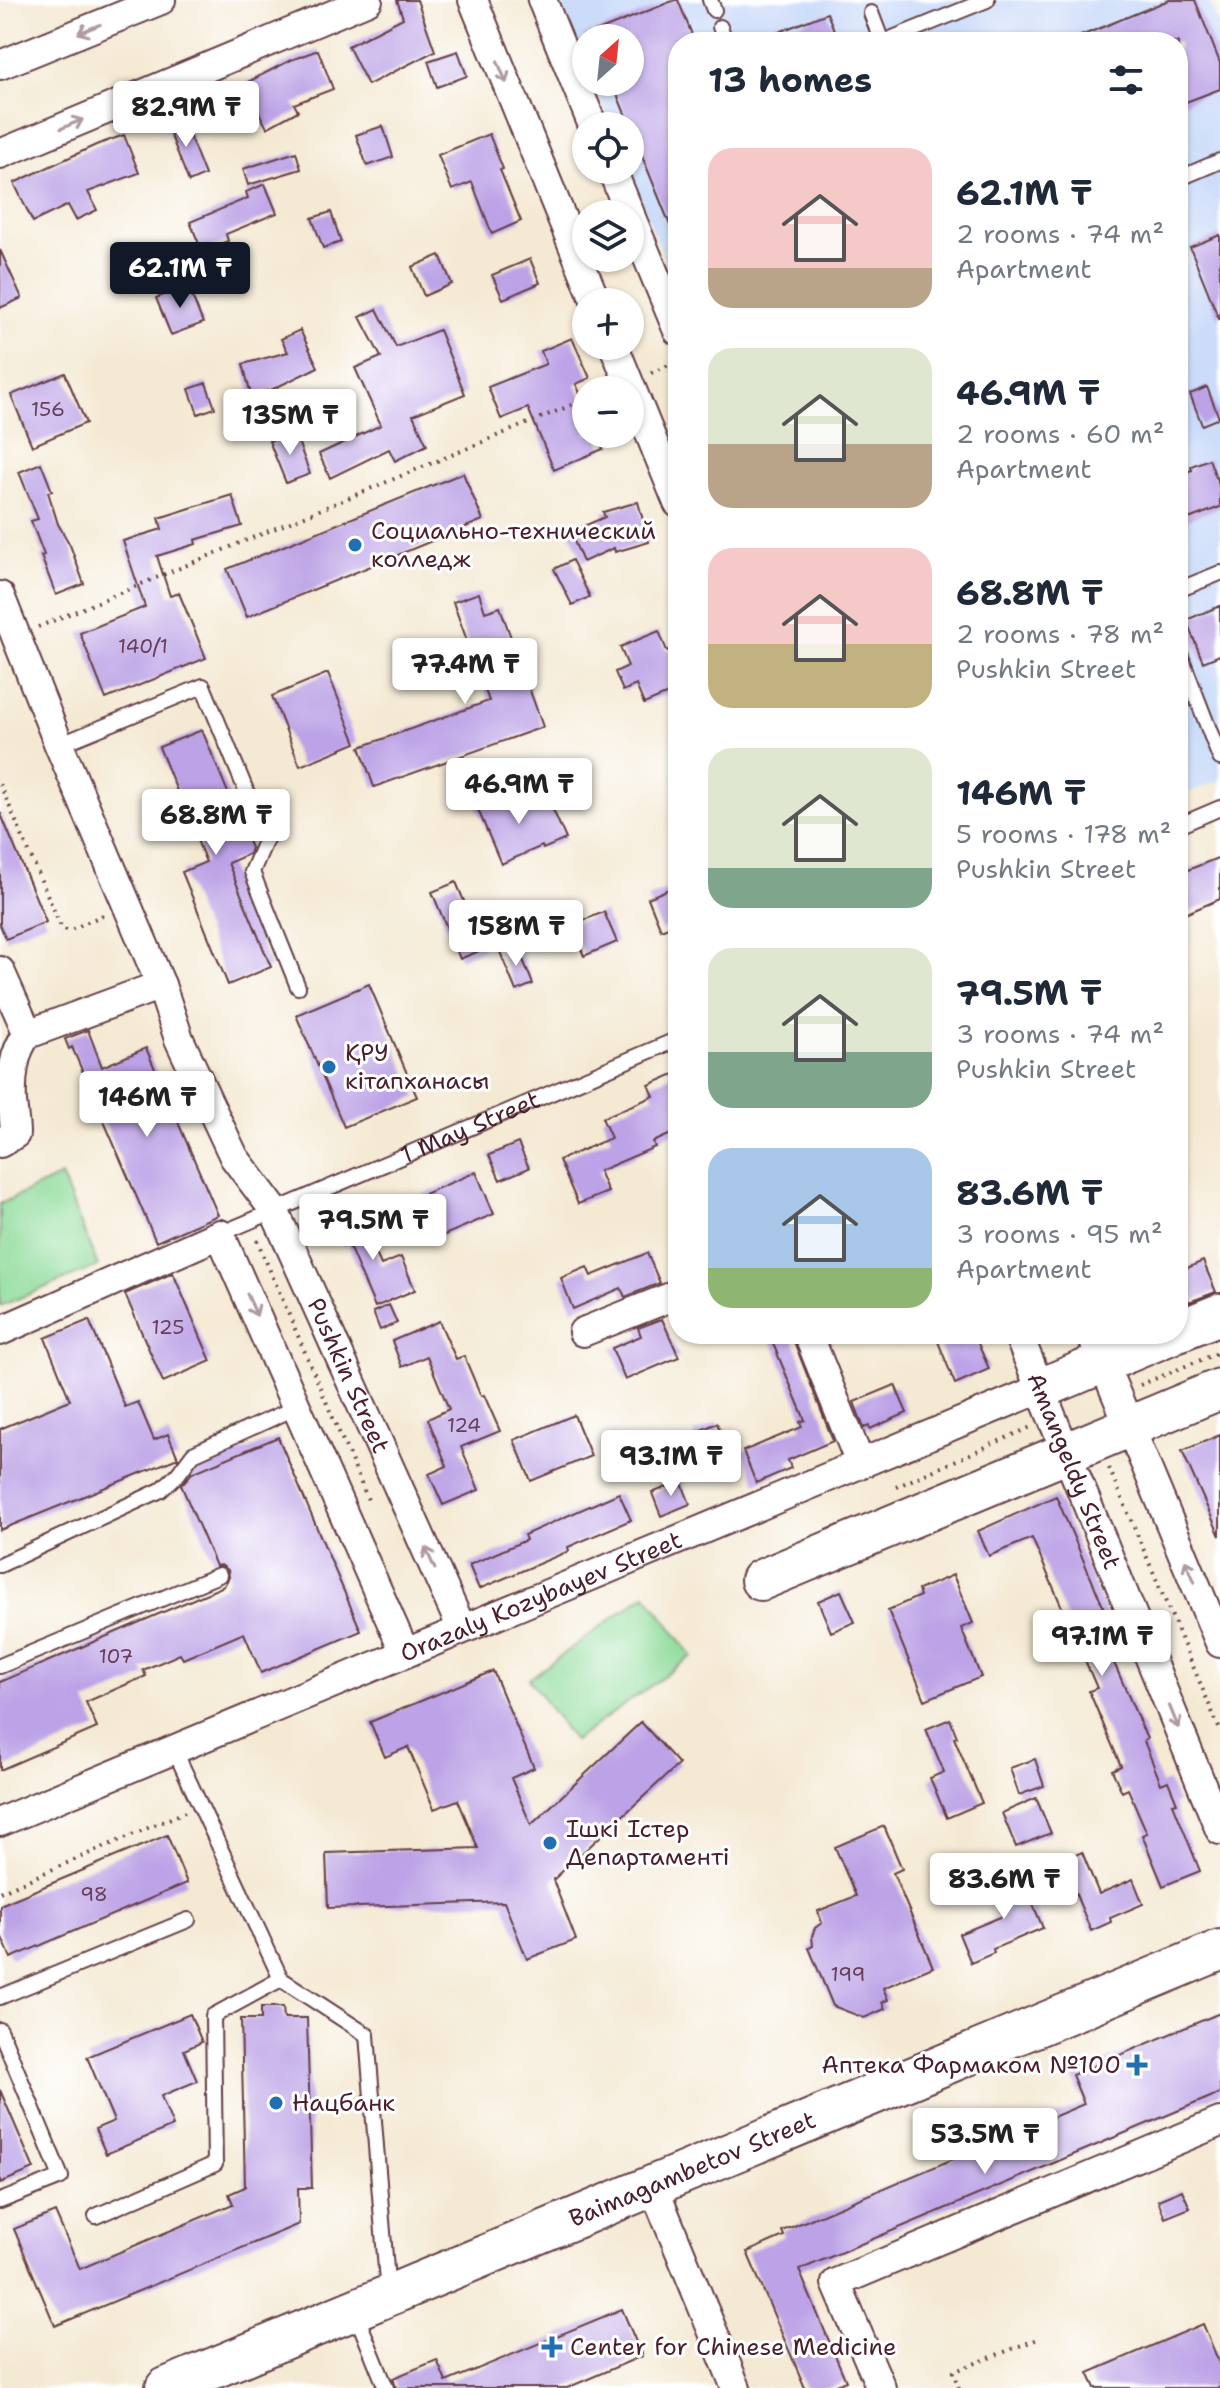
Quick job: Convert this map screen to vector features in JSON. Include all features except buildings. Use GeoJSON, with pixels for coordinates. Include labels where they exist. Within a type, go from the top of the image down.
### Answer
{"type":"FeatureCollection","features":[{"type":"Feature","properties":{"kind":"main road"},"geometry":{"type":"LineString","coordinates":[[1188,1327],[1220,1314]]}},
{"type":"Feature","properties":{"kind":"main road","name":"Orazaly Kozybayev Street"},"geometry":{"type":"LineString","coordinates":[[761,1580],[1100,1402],[1161,1344]]}},
{"type":"Feature","properties":{"kind":"main road","name":"Orazaly Kozybayev Street"},"geometry":{"type":"LineString","coordinates":[[1040,1389],[1100,1402],[1220,1389]]}},
{"type":"Feature","properties":{"kind":"main road","name":"Baimagambetov Street"},"geometry":{"type":"LineString","coordinates":[[166,2388],[1220,1950]]}},
{"type":"Feature","properties":{"kind":"street"},"geometry":{"type":"LineString","coordinates":[[0,65],[161,0]]}},
{"type":"Feature","properties":{"kind":"street"},"geometry":{"type":"LineString","coordinates":[[0,154],[368,0]]}},
{"type":"Feature","properties":{"kind":"street"},"geometry":{"type":"LineString","coordinates":[[473,0],[590,288]]}},
{"type":"Feature","properties":{"kind":"street"},"geometry":{"type":"LineString","coordinates":[[542,0],[587,112]]}},
{"type":"Feature","properties":{"kind":"street"},"geometry":{"type":"LineString","coordinates":[[644,248],[668,307]]}},
{"type":"Feature","properties":{"kind":"street"},"geometry":{"type":"LineString","coordinates":[[620,360],[668,478]]}},
{"type":"Feature","properties":{"kind":"street","name":"Pushkin Street"},"geometry":{"type":"LineString","coordinates":[[0,596],[59,745],[161,985],[179,1039],[234,1157],[274,1210],[462,1629]]}},
{"type":"Feature","properties":{"kind":"street"},"geometry":{"type":"LineString","coordinates":[[0,971],[28,1034]]}},
{"type":"Feature","properties":{"kind":"street"},"geometry":{"type":"LineString","coordinates":[[0,1143],[15,1134],[12,1099],[17,1053],[20,1042],[28,1034],[161,985]]}},
{"type":"Feature","properties":{"kind":"street"},"geometry":{"type":"LineString","coordinates":[[220,1234],[405,1653]]}},
{"type":"Feature","properties":{"kind":"street","name":"1 May Street"},"geometry":{"type":"LineString","coordinates":[[0,1331],[220,1234]]}},
{"type":"Feature","properties":{"kind":"street"},"geometry":{"type":"LineString","coordinates":[[583,1332],[668,1298]]}},
{"type":"Feature","properties":{"kind":"street"},"geometry":{"type":"LineString","coordinates":[[812,1344],[860,1463]]}},
{"type":"Feature","properties":{"kind":"street","name":"Amangeldy Street"},"geometry":{"type":"LineString","coordinates":[[1022,1344],[1040,1389],[1100,1402]]}},
{"type":"Feature","properties":{"kind":"street","name":"Orazaly Kozybayev Street"},"geometry":{"type":"LineString","coordinates":[[0,1822],[1040,1389]]}},
{"type":"Feature","properties":{"kind":"street","name":"Amangeldy Street"},"geometry":{"type":"LineString","coordinates":[[1100,1402],[1220,1643]]}},
{"type":"Feature","properties":{"kind":"street","name":"Amangeldy Street"},"geometry":{"type":"LineString","coordinates":[[1100,1402],[1220,1830]]}},
{"type":"Feature","properties":{"kind":"street"},"geometry":{"type":"LineString","coordinates":[[881,2388],[836,2283],[1220,2122]]}},
{"type":"Feature","properties":{"kind":"street"},"geometry":{"type":"LineString","coordinates":[[653,2186],[736,2388]]}},
{"type":"Feature","properties":{"kind":"lane"},"geometry":{"type":"LineString","coordinates":[[908,32],[987,0]]}},
{"type":"Feature","properties":{"kind":"lane"},"geometry":{"type":"LineString","coordinates":[[871,13],[879,32]]}},
{"type":"Feature","properties":{"kind":"lane"},"geometry":{"type":"LineString","coordinates":[[720,27],[722,32]]}},
{"type":"Feature","properties":{"kind":"lane"},"geometry":{"type":"LineString","coordinates":[[1188,175],[1220,161]]}},
{"type":"Feature","properties":{"kind":"lane"},"geometry":{"type":"LineString","coordinates":[[1188,586],[1220,573]]}},
{"type":"Feature","properties":{"kind":"lane"},"geometry":{"type":"LineString","coordinates":[[1188,675],[1220,758]]}},
{"type":"Feature","properties":{"kind":"lane"},"geometry":{"type":"LineString","coordinates":[[59,745],[203,686],[266,839],[252,872],[298,987]]}},
{"type":"Feature","properties":{"kind":"lane"},"geometry":{"type":"LineString","coordinates":[[1188,822],[1220,808]]}},
{"type":"Feature","properties":{"kind":"lane","name":"1 May Street"},"geometry":{"type":"LineString","coordinates":[[220,1234],[668,1043]]}},
{"type":"Feature","properties":{"kind":"lane"},"geometry":{"type":"LineString","coordinates":[[0,1565],[161,1490],[193,1454],[297,1407]]}},
{"type":"Feature","properties":{"kind":"lane"},"geometry":{"type":"LineString","coordinates":[[0,1666],[219,1575]]}},
{"type":"Feature","properties":{"kind":"lane"},"geometry":{"type":"LineString","coordinates":[[174,1749],[281,1979],[367,2035],[371,2302],[386,2388]]}},
{"type":"Feature","properties":{"kind":"lane"},"geometry":{"type":"LineString","coordinates":[[0,1997],[188,1920]]}},
{"type":"Feature","properties":{"kind":"lane"},"geometry":{"type":"LineString","coordinates":[[96,2216],[215,2164],[213,2016],[281,1979]]}},
{"type":"Feature","properties":{"kind":"lane"},"geometry":{"type":"LineString","coordinates":[[0,2030],[61,2177],[0,2201]]}},
{"type":"Feature","properties":{"kind":"path"},"geometry":{"type":"LineString","coordinates":[[16,636],[572,405]]}},
{"type":"Feature","properties":{"kind":"path"},"geometry":{"type":"LineString","coordinates":[[0,784],[61,927],[68,931],[127,905]]}},
{"type":"Feature","properties":{"kind":"path"},"geometry":{"type":"LineString","coordinates":[[257,1240],[374,1513]]}},
{"type":"Feature","properties":{"kind":"path"},"geometry":{"type":"LineString","coordinates":[[1220,1352],[1100,1402],[1220,1730]]}},
{"type":"Feature","properties":{"kind":"path"},"geometry":{"type":"LineString","coordinates":[[0,1892],[200,1805]]}},
{"type":"Feature","properties":{"kind":"path"},"geometry":{"type":"LineString","coordinates":[[959,2388],[953,2372],[1040,2338]]}},
{"type":"Feature","properties":{"kind":"shaded area"},"geometry":{"type":"Polygon","coordinates":[[[560,0],[1209,0],[1220,28],[1220,780],[1188,793],[1188,32],[668,32],[668,267],[644,207],[644,200],[641,200],[635,184],[644,184],[644,112],[605,112],[599,96],[644,96],[644,24],[572,24],[572,30],[560,0]]]}},
{"type":"Feature","properties":{"kind":"green space"},"geometry":{"type":"Polygon","coordinates":[[[61,1176],[98,1266],[0,1306],[0,1204],[61,1176]]]}},
{"type":"Feature","properties":{"kind":"green space"},"geometry":{"type":"Polygon","coordinates":[[[646,1594],[692,1656],[574,1741],[529,1679],[646,1594]]]}},
{"type":"Feature","properties":{"kind":"place","name":"Социально-технический колледж"},"geometry":{"type":"Point","coordinates":[355,545]}},
{"type":"Feature","properties":{"kind":"place","name":"ҚРУ кітапханасы"},"geometry":{"type":"Point","coordinates":[329,1067]}},
{"type":"Feature","properties":{"kind":"place","name":"Ішкі Істер Департаменті"},"geometry":{"type":"Point","coordinates":[550,1843]}},
{"type":"Feature","properties":{"kind":"place","name":"Аптека Фармаком №100"},"geometry":{"type":"Point","coordinates":[1137,2065]}},
{"type":"Feature","properties":{"kind":"place","name":"Нацбанк"},"geometry":{"type":"Point","coordinates":[276,2103]}},
{"type":"Feature","properties":{"kind":"place","name":"Center for Chinese Medicine"},"geometry":{"type":"Point","coordinates":[552,2347]}}]}
